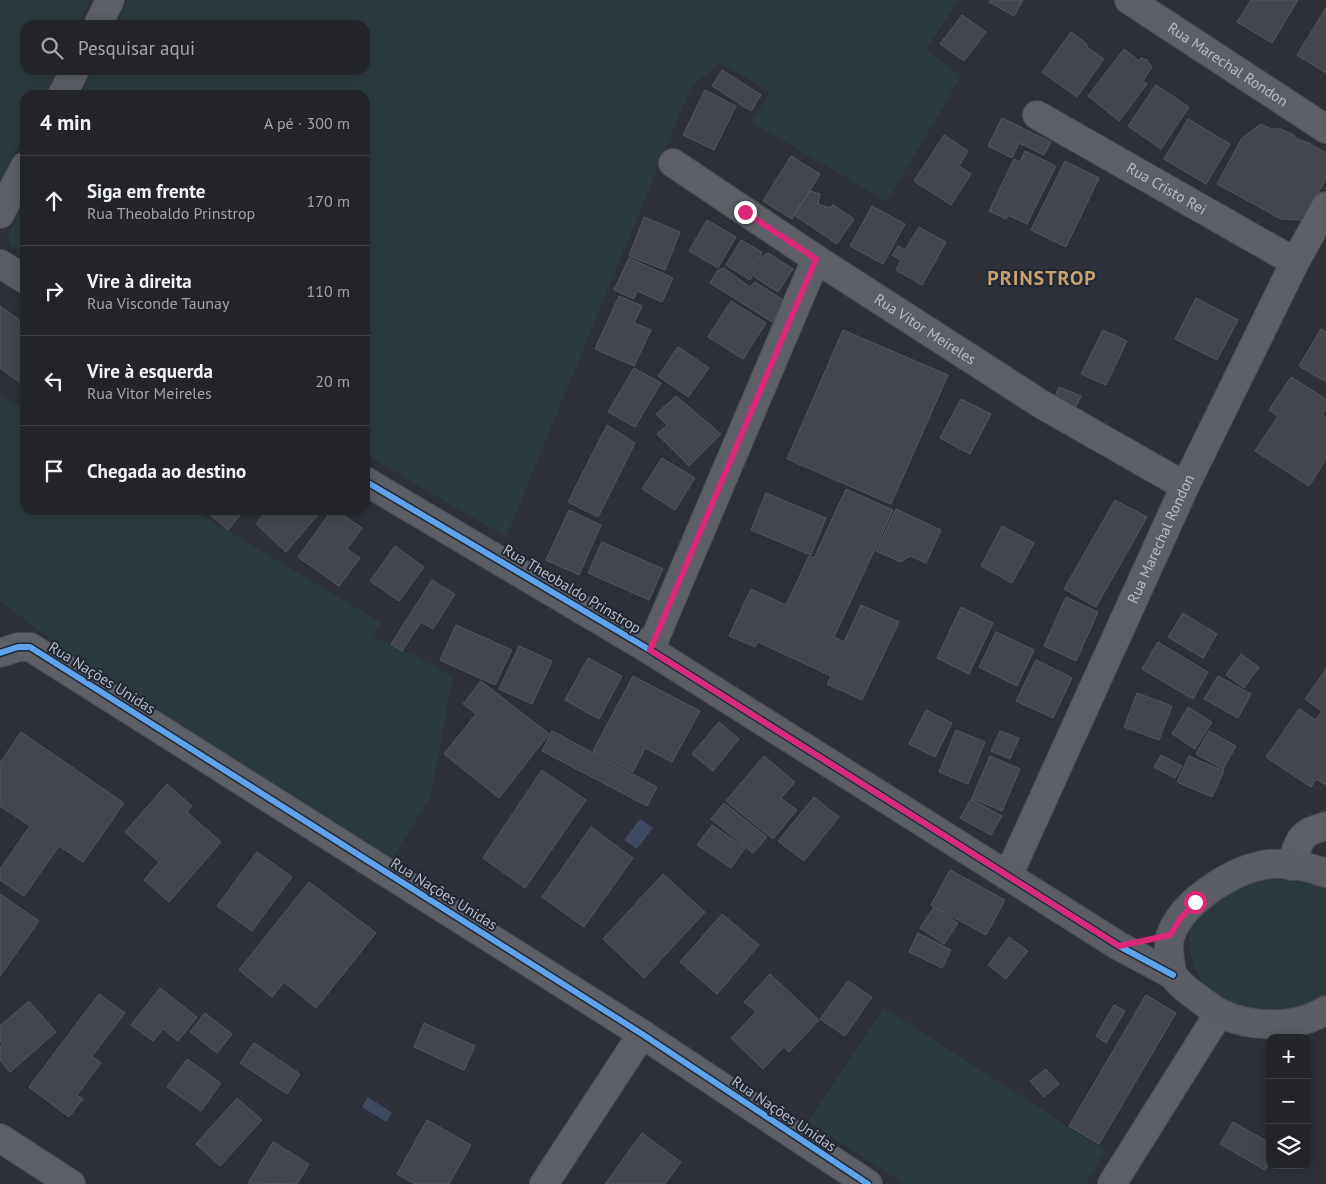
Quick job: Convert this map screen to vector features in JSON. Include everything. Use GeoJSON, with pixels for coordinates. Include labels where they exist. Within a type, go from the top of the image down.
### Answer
{"type":"FeatureCollection","features":[{"type":"Feature","properties":{"kind":"street"},"geometry":{"type":"LineString","coordinates":[[100,20],[110,0]]}},
{"type":"Feature","properties":{"kind":"street","name":"Rua Marechal Rondon"},"geometry":{"type":"LineString","coordinates":[[1129,0],[1326,129]]}},
{"type":"Feature","properties":{"kind":"street"},"geometry":{"type":"LineString","coordinates":[[65,90],[72,75]]}},
{"type":"Feature","properties":{"kind":"street","name":"Rua Cristo Rei"},"geometry":{"type":"LineString","coordinates":[[1037,115],[1295,262]]}},
{"type":"Feature","properties":{"kind":"street","name":"Rua Vitor Meireles"},"geometry":{"type":"LineString","coordinates":[[673,163],[816,259],[1040,404],[1185,486]]}},
{"type":"Feature","properties":{"kind":"street"},"geometry":{"type":"LineString","coordinates":[[0,214],[20,176]]}},
{"type":"Feature","properties":{"kind":"street","name":"Rua Marechal Rondon"},"geometry":{"type":"LineString","coordinates":[[1008,876],[1185,486],[1295,262],[1326,206]]}},
{"type":"Feature","properties":{"kind":"street"},"geometry":{"type":"LineString","coordinates":[[650,650],[816,259]]}},
{"type":"Feature","properties":{"kind":"street"},"geometry":{"type":"LineString","coordinates":[[0,264],[20,276]]}},
{"type":"Feature","properties":{"kind":"street","name":"Rua Theobaldo Prinstrop"},"geometry":{"type":"LineString","coordinates":[[370,484],[650,650],[1119,946],[1173,974],[1186,989],[1220,1013],[1245,1022],[1270,1026],[1296,1022],[1321,1014],[1326,1010]]}},
{"type":"Feature","properties":{"kind":"street","name":"Rua Nações Unidas"},"geometry":{"type":"LineString","coordinates":[[0,653],[18,647],[30,647],[642,1034],[868,1184]]}},
{"type":"Feature","properties":{"kind":"street"},"geometry":{"type":"LineString","coordinates":[[1291,866],[1301,839],[1310,830],[1326,826]]}},
{"type":"Feature","properties":{"kind":"street"},"geometry":{"type":"LineString","coordinates":[[1173,974],[1169,954],[1170,935],[1180,919],[1195,902],[1216,886],[1245,870],[1271,864],[1310,868],[1326,873]]}},
{"type":"Feature","properties":{"kind":"street"},"geometry":{"type":"LineString","coordinates":[[1119,946],[1170,935]]}},
{"type":"Feature","properties":{"kind":"street"},"geometry":{"type":"LineString","coordinates":[[1112,1184],[1220,1013]]}},
{"type":"Feature","properties":{"kind":"street"},"geometry":{"type":"LineString","coordinates":[[544,1184],[642,1034]]}},
{"type":"Feature","properties":{"kind":"street"},"geometry":{"type":"LineString","coordinates":[[0,1138],[71,1184]]}},
{"type":"Feature","properties":{"kind":"shaded area"},"geometry":{"type":"Polygon","coordinates":[[[0,0],[90,0],[80,20],[20,20],[20,75],[55,75],[47,90],[20,90],[20,143],[0,181],[0,0]]]}},
{"type":"Feature","properties":{"kind":"shaded area"},"geometry":{"type":"Polygon","coordinates":[[[128,0],[958,0],[926,50],[961,76],[887,202],[752,122],[770,92],[720,62],[691,87],[506,537],[370,457],[370,90],[83,90],[90,75],[370,75],[370,20],[118,20],[128,0]]]}},
{"type":"Feature","properties":{"kind":"shaded area"},"geometry":{"type":"Polygon","coordinates":[[[20,212],[20,251],[10,245],[9,234],[20,212]]]}},
{"type":"Feature","properties":{"kind":"shaded area"},"geometry":{"type":"Polygon","coordinates":[[[0,395],[20,407],[20,515],[201,515],[382,623],[372,637],[403,650],[453,676],[431,795],[392,859],[79,661],[0,601],[0,395]]]}},
{"type":"Feature","properties":{"kind":"shaded area"},"geometry":{"type":"Polygon","coordinates":[[[1275,874],[1326,885],[1326,997],[1297,1009],[1269,1014],[1243,1008],[1219,997],[1202,981],[1189,950],[1190,927],[1218,893],[1275,874]]]}},
{"type":"Feature","properties":{"kind":"shaded area"},"geometry":{"type":"Polygon","coordinates":[[[884,1008],[1105,1150],[1086,1184],[905,1184],[808,1122],[884,1008]]]}},
{"type":"Feature","properties":{"kind":"water"},"geometry":{"type":"Polygon","coordinates":[[[640,819],[653,828],[637,849],[624,840],[640,819]]]}},
{"type":"Feature","properties":{"kind":"water"},"geometry":{"type":"Polygon","coordinates":[[[368,1097],[392,1113],[386,1122],[362,1107],[368,1097]]]}},
{"type":"Feature","properties":{"kind":"building"},"geometry":{"type":"Polygon","coordinates":[[[990,0],[1023,0],[1014,16],[989,2],[990,0]]]}},
{"type":"Feature","properties":{"kind":"building"},"geometry":{"type":"Polygon","coordinates":[[[1251,0],[1298,0],[1272,43],[1237,22],[1251,0]]]}},
{"type":"Feature","properties":{"kind":"building"},"geometry":{"type":"Polygon","coordinates":[[[1326,8],[1326,73],[1297,55],[1326,8]]]}},
{"type":"Feature","properties":{"kind":"building"},"geometry":{"type":"Polygon","coordinates":[[[962,15],[986,32],[964,61],[940,44],[962,15]]]}},
{"type":"Feature","properties":{"kind":"building"},"geometry":{"type":"Polygon","coordinates":[[[1071,32],[1104,59],[1077,97],[1042,72],[1071,32]]]}},
{"type":"Feature","properties":{"kind":"building"},"geometry":{"type":"Polygon","coordinates":[[[1124,49],[1139,61],[1141,58],[1147,60],[1152,67],[1143,81],[1147,84],[1119,121],[1088,96],[1124,49]]]}},
{"type":"Feature","properties":{"kind":"building"},"geometry":{"type":"Polygon","coordinates":[[[722,70],[761,95],[751,111],[712,86],[722,70]]]}},
{"type":"Feature","properties":{"kind":"building"},"geometry":{"type":"Polygon","coordinates":[[[1156,85],[1189,107],[1161,149],[1128,126],[1156,85]]]}},
{"type":"Feature","properties":{"kind":"building"},"geometry":{"type":"Polygon","coordinates":[[[705,90],[736,106],[714,150],[683,135],[705,90]]]}},
{"type":"Feature","properties":{"kind":"building"},"geometry":{"type":"Polygon","coordinates":[[[1002,118],[1051,142],[1044,155],[1019,143],[1012,158],[988,146],[1002,118]]]}},
{"type":"Feature","properties":{"kind":"building"},"geometry":{"type":"Polygon","coordinates":[[[1188,119],[1230,144],[1206,184],[1164,159],[1188,119]]]}},
{"type":"Feature","properties":{"kind":"building"},"geometry":{"type":"Polygon","coordinates":[[[1261,124],[1271,129],[1281,129],[1326,153],[1326,179],[1303,220],[1281,219],[1217,184],[1242,138],[1261,124]]]}},
{"type":"Feature","properties":{"kind":"building"},"geometry":{"type":"Polygon","coordinates":[[[944,135],[968,151],[959,166],[971,174],[951,205],[914,181],[944,135]]]}},
{"type":"Feature","properties":{"kind":"building"},"geometry":{"type":"Polygon","coordinates":[[[1025,151],[1056,166],[1027,224],[1008,215],[1006,219],[989,211],[1014,159],[1020,162],[1025,151]]]}},
{"type":"Feature","properties":{"kind":"building"},"geometry":{"type":"Polygon","coordinates":[[[791,156],[820,174],[792,219],[763,201],[791,156]]]}},
{"type":"Feature","properties":{"kind":"building"},"geometry":{"type":"Polygon","coordinates":[[[1065,161],[1099,178],[1066,247],[1031,230],[1065,161]]]}},
{"type":"Feature","properties":{"kind":"building"},"geometry":{"type":"Polygon","coordinates":[[[810,191],[820,194],[818,204],[830,208],[833,205],[854,219],[837,244],[794,215],[810,191]]]}},
{"type":"Feature","properties":{"kind":"building"},"geometry":{"type":"Polygon","coordinates":[[[872,206],[905,224],[883,264],[850,246],[872,206]]]}},
{"type":"Feature","properties":{"kind":"building"},"geometry":{"type":"Polygon","coordinates":[[[644,217],[680,232],[665,270],[629,256],[644,217]]]}},
{"type":"Feature","properties":{"kind":"building"},"geometry":{"type":"Polygon","coordinates":[[[707,220],[736,237],[718,268],[689,251],[707,220]]]}},
{"type":"Feature","properties":{"kind":"building"},"geometry":{"type":"Polygon","coordinates":[[[919,227],[946,242],[922,285],[896,270],[901,260],[892,255],[898,246],[905,250],[919,227]]]}},
{"type":"Feature","properties":{"kind":"building"},"geometry":{"type":"Polygon","coordinates":[[[741,240],[762,252],[759,258],[768,253],[793,269],[778,292],[756,278],[754,274],[750,280],[726,265],[741,240]]]}},
{"type":"Feature","properties":{"kind":"building"},"geometry":{"type":"Polygon","coordinates":[[[629,258],[673,278],[662,302],[637,291],[634,299],[614,290],[629,258]]]}},
{"type":"Feature","properties":{"kind":"building"},"geometry":{"type":"Polygon","coordinates":[[[724,268],[750,287],[755,282],[785,301],[772,322],[710,283],[717,271],[724,268]]]}},
{"type":"Feature","properties":{"kind":"building"},"geometry":{"type":"Polygon","coordinates":[[[619,296],[642,306],[634,323],[651,330],[634,366],[595,349],[619,296]]]}},
{"type":"Feature","properties":{"kind":"building"},"geometry":{"type":"Polygon","coordinates":[[[1196,298],[1238,320],[1217,360],[1175,339],[1196,298]]]}},
{"type":"Feature","properties":{"kind":"building"},"geometry":{"type":"Polygon","coordinates":[[[731,301],[766,323],[743,359],[708,337],[731,301]]]}},
{"type":"Feature","properties":{"kind":"building"},"geometry":{"type":"Polygon","coordinates":[[[0,306],[20,320],[20,382],[0,368],[0,306]]]}},
{"type":"Feature","properties":{"kind":"building"},"geometry":{"type":"Polygon","coordinates":[[[1321,329],[1326,332],[1326,382],[1299,366],[1321,329]]]}},
{"type":"Feature","properties":{"kind":"building"},"geometry":{"type":"Polygon","coordinates":[[[843,330],[948,375],[891,504],[787,459],[843,330]]]}},
{"type":"Feature","properties":{"kind":"building"},"geometry":{"type":"Polygon","coordinates":[[[1103,330],[1127,341],[1106,385],[1081,374],[1103,330]]]}},
{"type":"Feature","properties":{"kind":"building"},"geometry":{"type":"Polygon","coordinates":[[[678,347],[709,368],[688,397],[658,376],[678,347]]]}},
{"type":"Feature","properties":{"kind":"building"},"geometry":{"type":"Polygon","coordinates":[[[634,368],[661,383],[635,427],[608,412],[634,368]]]}},
{"type":"Feature","properties":{"kind":"building"},"geometry":{"type":"Polygon","coordinates":[[[1291,377],[1326,399],[1326,408],[1322,415],[1326,418],[1326,459],[1309,486],[1255,451],[1278,416],[1269,410],[1291,377]]]}},
{"type":"Feature","properties":{"kind":"building"},"geometry":{"type":"Polygon","coordinates":[[[1059,387],[1081,396],[1073,413],[1052,403],[1059,387]]]}},
{"type":"Feature","properties":{"kind":"building"},"geometry":{"type":"Polygon","coordinates":[[[676,396],[721,434],[689,466],[657,434],[667,425],[656,414],[676,396]]]}},
{"type":"Feature","properties":{"kind":"building"},"geometry":{"type":"Polygon","coordinates":[[[961,399],[991,414],[970,454],[940,438],[961,399]]]}},
{"type":"Feature","properties":{"kind":"building"},"geometry":{"type":"Polygon","coordinates":[[[607,425],[635,443],[598,517],[568,502],[607,425]]]}},
{"type":"Feature","properties":{"kind":"building"},"geometry":{"type":"Polygon","coordinates":[[[662,458],[695,478],[675,510],[642,489],[662,458]]]}},
{"type":"Feature","properties":{"kind":"building"},"geometry":{"type":"Polygon","coordinates":[[[846,489],[893,510],[834,637],[844,642],[861,605],[899,622],[862,700],[827,684],[831,676],[758,642],[755,647],[729,636],[751,589],[786,605],[809,556],[814,558],[846,489]]]}},
{"type":"Feature","properties":{"kind":"building"},"geometry":{"type":"Polygon","coordinates":[[[766,493],[826,518],[811,555],[751,530],[766,493]]]}},
{"type":"Feature","properties":{"kind":"building"},"geometry":{"type":"Polygon","coordinates":[[[1115,500],[1147,517],[1096,607],[1064,589],[1115,500]]]}},
{"type":"Feature","properties":{"kind":"building"},"geometry":{"type":"Polygon","coordinates":[[[896,509],[941,530],[926,563],[910,556],[901,562],[876,551],[896,509]]]}},
{"type":"Feature","properties":{"kind":"building"},"geometry":{"type":"Polygon","coordinates":[[[569,510],[601,525],[579,575],[546,560],[569,510]]]}},
{"type":"Feature","properties":{"kind":"building"},"geometry":{"type":"Polygon","coordinates":[[[210,515],[240,515],[228,530],[210,515]]]}},
{"type":"Feature","properties":{"kind":"building"},"geometry":{"type":"Polygon","coordinates":[[[263,515],[318,515],[286,552],[256,524],[263,515]]]}},
{"type":"Feature","properties":{"kind":"building"},"geometry":{"type":"Polygon","coordinates":[[[328,515],[343,515],[362,528],[347,549],[360,558],[339,586],[298,557],[328,515]]]}},
{"type":"Feature","properties":{"kind":"building"},"geometry":{"type":"Polygon","coordinates":[[[1002,526],[1034,543],[1012,583],[981,566],[1002,526]]]}},
{"type":"Feature","properties":{"kind":"building"},"geometry":{"type":"Polygon","coordinates":[[[602,542],[663,569],[649,600],[588,573],[602,542]]]}},
{"type":"Feature","properties":{"kind":"building"},"geometry":{"type":"Polygon","coordinates":[[[395,546],[424,567],[399,601],[370,581],[395,546]]]}},
{"type":"Feature","properties":{"kind":"building"},"geometry":{"type":"Polygon","coordinates":[[[432,580],[455,594],[433,629],[421,622],[402,651],[391,644],[432,580]]]}},
{"type":"Feature","properties":{"kind":"building"},"geometry":{"type":"Polygon","coordinates":[[[1066,597],[1098,612],[1076,661],[1044,646],[1066,597]]]}},
{"type":"Feature","properties":{"kind":"building"},"geometry":{"type":"Polygon","coordinates":[[[961,607],[993,623],[969,674],[937,658],[961,607]]]}},
{"type":"Feature","properties":{"kind":"building"},"geometry":{"type":"Polygon","coordinates":[[[1183,613],[1217,634],[1203,658],[1168,637],[1183,613]]]}},
{"type":"Feature","properties":{"kind":"building"},"geometry":{"type":"Polygon","coordinates":[[[456,625],[512,650],[495,685],[440,660],[456,625]]]}},
{"type":"Feature","properties":{"kind":"building"},"geometry":{"type":"Polygon","coordinates":[[[996,632],[1034,650],[1017,686],[979,667],[996,632]]]}},
{"type":"Feature","properties":{"kind":"building"},"geometry":{"type":"Polygon","coordinates":[[[1158,642],[1208,672],[1193,699],[1142,669],[1158,642]]]}},
{"type":"Feature","properties":{"kind":"building"},"geometry":{"type":"Polygon","coordinates":[[[519,646],[552,661],[532,704],[499,689],[519,646]]]}},
{"type":"Feature","properties":{"kind":"building"},"geometry":{"type":"Polygon","coordinates":[[[1241,654],[1259,667],[1244,688],[1226,675],[1241,654]]]}},
{"type":"Feature","properties":{"kind":"building"},"geometry":{"type":"Polygon","coordinates":[[[588,658],[622,676],[599,719],[565,700],[588,658]]]}},
{"type":"Feature","properties":{"kind":"building"},"geometry":{"type":"Polygon","coordinates":[[[1036,660],[1072,678],[1053,718],[1016,701],[1036,660]]]}},
{"type":"Feature","properties":{"kind":"building"},"geometry":{"type":"Polygon","coordinates":[[[1326,669],[1326,785],[1316,779],[1311,787],[1266,757],[1299,709],[1316,720],[1322,711],[1305,699],[1326,669]]]}},
{"type":"Feature","properties":{"kind":"building"},"geometry":{"type":"Polygon","coordinates":[[[633,676],[700,711],[672,762],[645,748],[633,772],[593,751],[633,676]]]}},
{"type":"Feature","properties":{"kind":"building"},"geometry":{"type":"Polygon","coordinates":[[[1218,676],[1251,694],[1238,718],[1204,699],[1218,676]]]}},
{"type":"Feature","properties":{"kind":"building"},"geometry":{"type":"Polygon","coordinates":[[[481,681],[549,734],[499,798],[444,754],[476,714],[463,704],[481,681]]]}},
{"type":"Feature","properties":{"kind":"building"},"geometry":{"type":"Polygon","coordinates":[[[1137,693],[1172,706],[1159,740],[1124,727],[1137,693]]]}},
{"type":"Feature","properties":{"kind":"building"},"geometry":{"type":"Polygon","coordinates":[[[1188,707],[1212,722],[1195,749],[1172,734],[1188,707]]]}},
{"type":"Feature","properties":{"kind":"building"},"geometry":{"type":"Polygon","coordinates":[[[926,710],[952,723],[935,757],[909,744],[926,710]]]}},
{"type":"Feature","properties":{"kind":"building"},"geometry":{"type":"Polygon","coordinates":[[[719,722],[739,739],[713,771],[692,754],[719,722]]]}},
{"type":"Feature","properties":{"kind":"building"},"geometry":{"type":"Polygon","coordinates":[[[956,730],[985,742],[968,784],[939,772],[956,730]]]}},
{"type":"Feature","properties":{"kind":"building"},"geometry":{"type":"Polygon","coordinates":[[[552,731],[657,787],[647,806],[542,751],[552,731]]]}},
{"type":"Feature","properties":{"kind":"building"},"geometry":{"type":"Polygon","coordinates":[[[1000,731],[1019,738],[1010,759],[991,751],[1000,731]]]}},
{"type":"Feature","properties":{"kind":"building"},"geometry":{"type":"Polygon","coordinates":[[[1209,731],[1236,746],[1223,769],[1196,754],[1209,731]]]}},
{"type":"Feature","properties":{"kind":"building"},"geometry":{"type":"Polygon","coordinates":[[[21,732],[124,803],[83,862],[59,846],[24,896],[0,880],[0,869],[30,826],[0,806],[0,763],[21,732]]]}},
{"type":"Feature","properties":{"kind":"building"},"geometry":{"type":"Polygon","coordinates":[[[1161,755],[1182,766],[1175,778],[1154,767],[1161,755]]]}},
{"type":"Feature","properties":{"kind":"building"},"geometry":{"type":"Polygon","coordinates":[[[764,756],[795,782],[781,798],[797,810],[773,839],[726,801],[764,756]]]}},
{"type":"Feature","properties":{"kind":"building"},"geometry":{"type":"Polygon","coordinates":[[[990,756],[1020,769],[1002,811],[972,798],[990,756]]]}},
{"type":"Feature","properties":{"kind":"building"},"geometry":{"type":"Polygon","coordinates":[[[1189,756],[1224,771],[1212,797],[1177,782],[1189,756]]]}},
{"type":"Feature","properties":{"kind":"building"},"geometry":{"type":"Polygon","coordinates":[[[542,770],[586,800],[525,888],[483,858],[542,770]]]}},
{"type":"Feature","properties":{"kind":"building"},"geometry":{"type":"Polygon","coordinates":[[[167,784],[192,806],[187,812],[221,842],[169,902],[144,880],[159,862],[125,832],[167,784]]]}},
{"type":"Feature","properties":{"kind":"building"},"geometry":{"type":"Polygon","coordinates":[[[814,797],[839,817],[804,861],[778,841],[814,797]]]}},
{"type":"Feature","properties":{"kind":"building"},"geometry":{"type":"Polygon","coordinates":[[[971,799],[1002,816],[991,835],[960,818],[971,799]]]}},
{"type":"Feature","properties":{"kind":"building"},"geometry":{"type":"Polygon","coordinates":[[[724,803],[767,837],[753,853],[711,819],[724,803]]]}},
{"type":"Feature","properties":{"kind":"building"},"geometry":{"type":"Polygon","coordinates":[[[712,825],[745,848],[731,868],[697,845],[712,825]]]}},
{"type":"Feature","properties":{"kind":"building"},"geometry":{"type":"Polygon","coordinates":[[[591,827],[633,858],[584,927],[542,897],[591,827]]]}},
{"type":"Feature","properties":{"kind":"building"},"geometry":{"type":"Polygon","coordinates":[[[257,852],[292,877],[252,931],[217,906],[257,852]]]}},
{"type":"Feature","properties":{"kind":"building"},"geometry":{"type":"Polygon","coordinates":[[[950,870],[1005,900],[986,935],[931,905],[950,870]]]}},
{"type":"Feature","properties":{"kind":"building"},"geometry":{"type":"Polygon","coordinates":[[[663,874],[705,912],[644,978],[603,939],[663,874]]]}},
{"type":"Feature","properties":{"kind":"building"},"geometry":{"type":"Polygon","coordinates":[[[309,882],[376,933],[316,1008],[284,982],[272,997],[239,970],[309,882]]]}},
{"type":"Feature","properties":{"kind":"building"},"geometry":{"type":"Polygon","coordinates":[[[0,894],[39,921],[0,976],[0,894]]]}},
{"type":"Feature","properties":{"kind":"building"},"geometry":{"type":"Polygon","coordinates":[[[934,907],[958,923],[944,944],[920,928],[934,907]]]}},
{"type":"Feature","properties":{"kind":"building"},"geometry":{"type":"Polygon","coordinates":[[[722,914],[759,945],[717,994],[680,962],[722,914]]]}},
{"type":"Feature","properties":{"kind":"building"},"geometry":{"type":"Polygon","coordinates":[[[918,933],[951,950],[942,968],[909,952],[918,933]]]}},
{"type":"Feature","properties":{"kind":"building"},"geometry":{"type":"Polygon","coordinates":[[[1009,937],[1028,951],[1006,979],[988,965],[1009,937]]]}},
{"type":"Feature","properties":{"kind":"building"},"geometry":{"type":"Polygon","coordinates":[[[770,974],[819,1020],[789,1052],[784,1047],[763,1069],[731,1038],[756,1012],[744,1002],[770,974]]]}},
{"type":"Feature","properties":{"kind":"building"},"geometry":{"type":"Polygon","coordinates":[[[848,981],[872,997],[845,1036],[820,1019],[848,981]]]}},
{"type":"Feature","properties":{"kind":"building"},"geometry":{"type":"Polygon","coordinates":[[[160,988],[197,1017],[178,1041],[163,1029],[153,1041],[131,1025],[160,988]]]}},
{"type":"Feature","properties":{"kind":"building"},"geometry":{"type":"Polygon","coordinates":[[[99,994],[125,1013],[92,1056],[101,1063],[77,1095],[83,1099],[69,1117],[29,1087],[99,994]]]}},
{"type":"Feature","properties":{"kind":"building"},"geometry":{"type":"Polygon","coordinates":[[[1146,995],[1176,1013],[1099,1144],[1069,1126],[1146,995]]]}},
{"type":"Feature","properties":{"kind":"building"},"geometry":{"type":"Polygon","coordinates":[[[29,1001],[56,1032],[10,1072],[0,1060],[0,1046],[3,1044],[0,1041],[0,1026],[29,1001]]]}},
{"type":"Feature","properties":{"kind":"building"},"geometry":{"type":"Polygon","coordinates":[[[1114,1005],[1125,1011],[1106,1043],[1096,1036],[1114,1005]]]}},
{"type":"Feature","properties":{"kind":"building"},"geometry":{"type":"Polygon","coordinates":[[[205,1013],[232,1034],[217,1053],[190,1032],[205,1013]]]}},
{"type":"Feature","properties":{"kind":"building"},"geometry":{"type":"Polygon","coordinates":[[[424,1023],[475,1046],[464,1070],[414,1047],[424,1023]]]}},
{"type":"Feature","properties":{"kind":"building"},"geometry":{"type":"Polygon","coordinates":[[[254,1043],[300,1074],[287,1094],[240,1063],[254,1043]]]}},
{"type":"Feature","properties":{"kind":"building"},"geometry":{"type":"Polygon","coordinates":[[[187,1059],[221,1083],[201,1111],[167,1087],[187,1059]]]}},
{"type":"Feature","properties":{"kind":"building"},"geometry":{"type":"Polygon","coordinates":[[[1046,1069],[1059,1084],[1044,1097],[1030,1081],[1046,1069]]]}},
{"type":"Feature","properties":{"kind":"building"},"geometry":{"type":"Polygon","coordinates":[[[237,1098],[262,1120],[220,1166],[196,1144],[237,1098]]]}},
{"type":"Feature","properties":{"kind":"building"},"geometry":{"type":"Polygon","coordinates":[[[427,1120],[471,1145],[449,1184],[415,1184],[397,1174],[427,1120]]]}},
{"type":"Feature","properties":{"kind":"building"},"geometry":{"type":"Polygon","coordinates":[[[1233,1122],[1266,1141],[1266,1168],[1265,1170],[1220,1144],[1233,1122]]]}},
{"type":"Feature","properties":{"kind":"building"},"geometry":{"type":"Polygon","coordinates":[[[642,1133],[681,1162],[665,1184],[605,1184],[642,1133]]]}},
{"type":"Feature","properties":{"kind":"building"},"geometry":{"type":"Polygon","coordinates":[[[273,1142],[309,1164],[297,1184],[248,1183],[273,1142]]]}},
{"type":"Feature","properties":{"kind":"cycle path"},"geometry":{"type":"LineString","coordinates":[[370,484],[650,650],[1119,946],[1173,975]]}},
{"type":"Feature","properties":{"kind":"cycle path"},"geometry":{"type":"LineString","coordinates":[[0,653],[18,647],[30,647],[642,1034],[868,1184]]}},
{"type":"Feature","properties":{"kind":"district","name":"PRINSTROP"},"geometry":{"type":"Point","coordinates":[1042,278]}},
{"type":"Feature","properties":{"kind":"route"},"geometry":{"type":"LineString","coordinates":[[745,212],[816,259],[650,650],[1119,946],[1170,935],[1180,919],[1195,902]]}}]}
